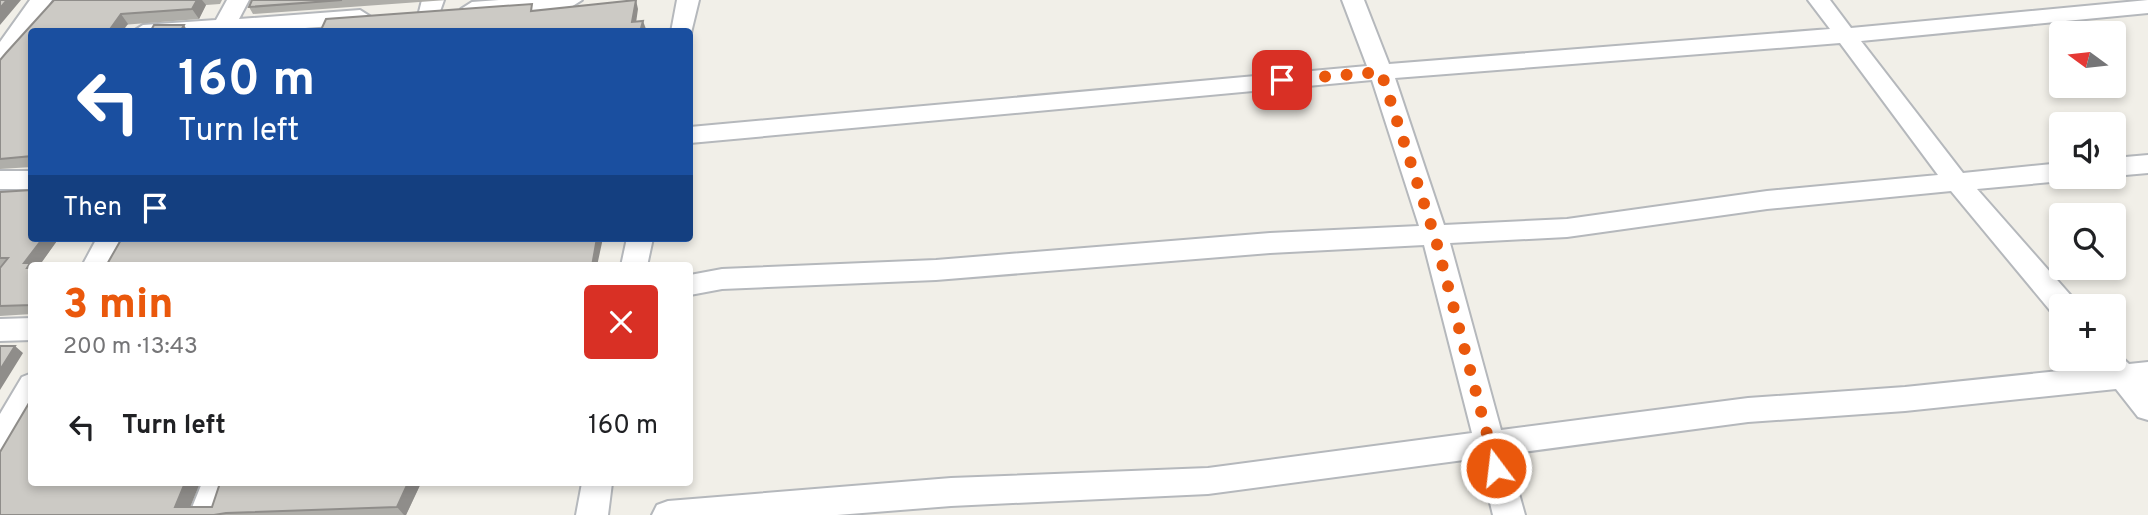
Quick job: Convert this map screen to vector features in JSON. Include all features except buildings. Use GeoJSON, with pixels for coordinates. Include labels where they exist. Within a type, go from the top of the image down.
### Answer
{"type":"FeatureCollection","features":[{"type":"Feature","properties":{"kind":"street"},"geometry":{"type":"LineString","coordinates":[[0,58],[41,0]]}},
{"type":"Feature","properties":{"kind":"street"},"geometry":{"type":"LineString","coordinates":[[223,28],[238,0]]}},
{"type":"Feature","properties":{"kind":"street"},"geometry":{"type":"LineString","coordinates":[[402,14],[431,6],[571,0]]}},
{"type":"Feature","properties":{"kind":"street"},"geometry":{"type":"LineString","coordinates":[[683,28],[688,0]]}},
{"type":"Feature","properties":{"kind":"street"},"geometry":{"type":"LineString","coordinates":[[1353,0],[1381,72],[1435,237],[1509,515]]}},
{"type":"Feature","properties":{"kind":"street"},"geometry":{"type":"LineString","coordinates":[[1819,0],[1848,35],[1955,181],[2053,294]]}},
{"type":"Feature","properties":{"kind":"street"},"geometry":{"type":"LineString","coordinates":[[693,135],[1126,93],[1848,35],[2148,6]]}},
{"type":"Feature","properties":{"kind":"street"},"geometry":{"type":"LineString","coordinates":[[234,28],[375,16]]}},
{"type":"Feature","properties":{"kind":"street"},"geometry":{"type":"LineString","coordinates":[[2126,166],[2148,164]]}},
{"type":"Feature","properties":{"kind":"street"},"geometry":{"type":"LineString","coordinates":[[693,284],[722,279],[936,270],[1270,243],[1435,237],[1567,228],[1767,200],[2049,173]]}},
{"type":"Feature","properties":{"kind":"street"},"geometry":{"type":"LineString","coordinates":[[0,180],[28,180]]}},
{"type":"Feature","properties":{"kind":"street"},"geometry":{"type":"LineString","coordinates":[[98,262],[108,242]]}},
{"type":"Feature","properties":{"kind":"street"},"geometry":{"type":"LineString","coordinates":[[635,262],[639,242]]}},
{"type":"Feature","properties":{"kind":"street"},"geometry":{"type":"LineString","coordinates":[[0,330],[28,329]]}},
{"type":"Feature","properties":{"kind":"street"},"geometry":{"type":"LineString","coordinates":[[2126,369],[2148,408]]}},
{"type":"Feature","properties":{"kind":"street"},"geometry":{"type":"LineString","coordinates":[[668,515],[951,492],[1208,481],[1748,410],[1905,399],[2111,371]]}},
{"type":"Feature","properties":{"kind":"street"},"geometry":{"type":"LineString","coordinates":[[0,442],[28,392]]}},
{"type":"Feature","properties":{"kind":"street"},"geometry":{"type":"LineString","coordinates":[[205,515],[216,486]]}},
{"type":"Feature","properties":{"kind":"street"},"geometry":{"type":"LineString","coordinates":[[592,515],[597,486]]}},
{"type":"Feature","properties":{"kind":"route"},"geometry":{"type":"LineString","coordinates":[[1282,80],[1381,72],[1435,237],[1496,468]]}}]}
